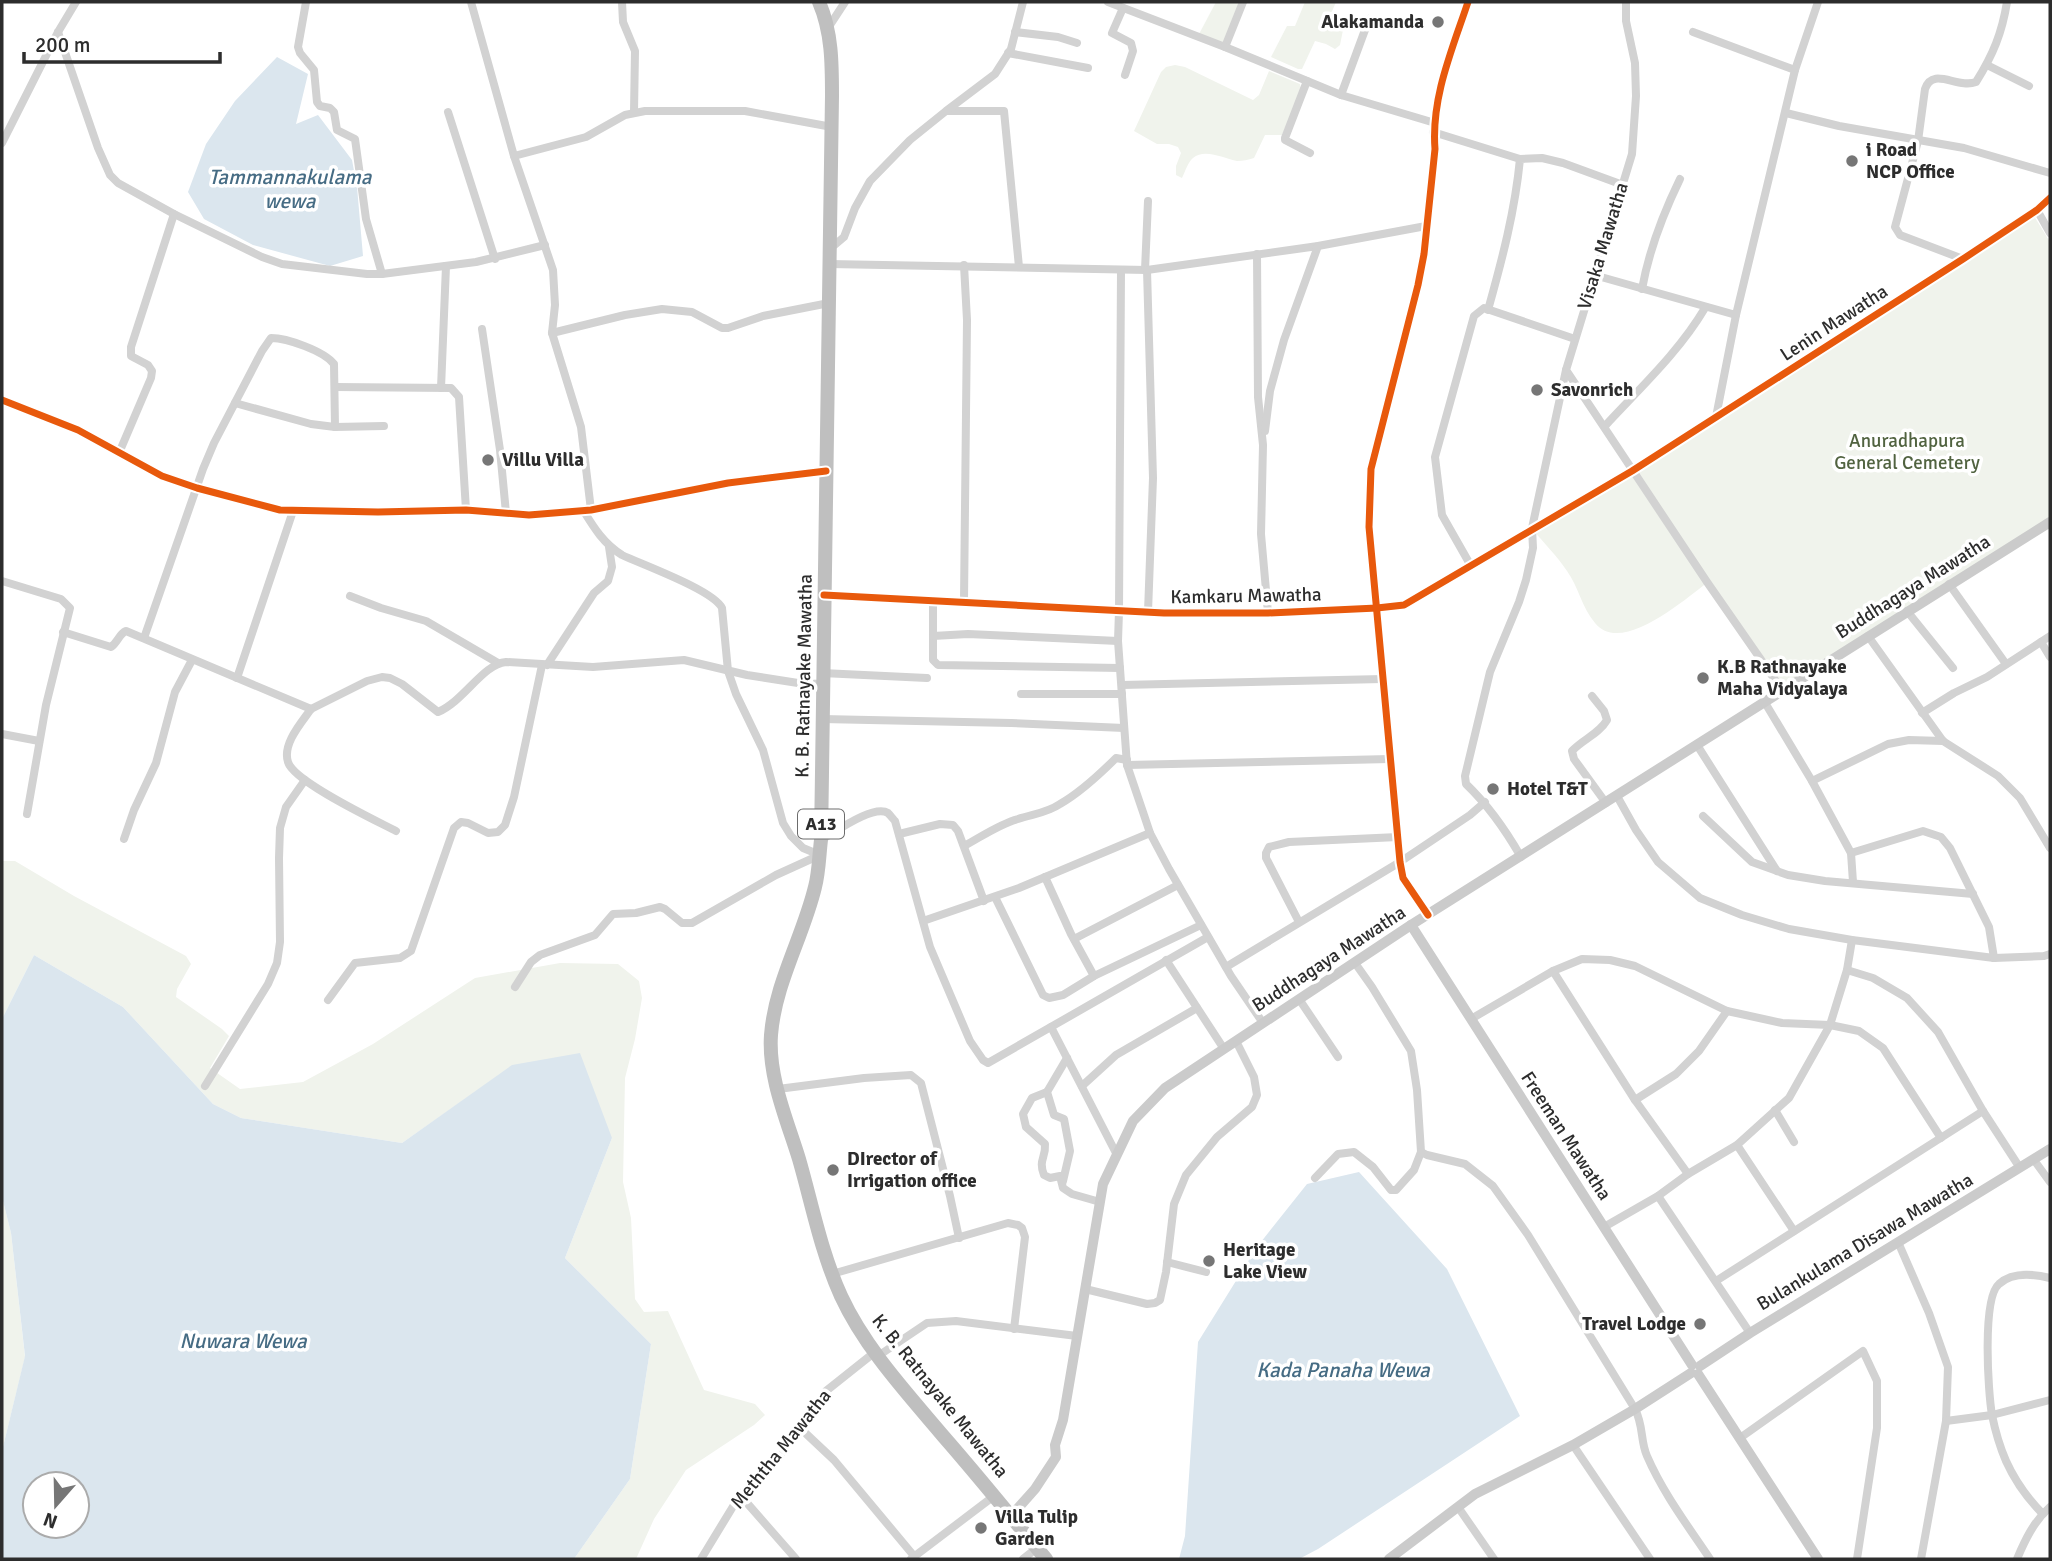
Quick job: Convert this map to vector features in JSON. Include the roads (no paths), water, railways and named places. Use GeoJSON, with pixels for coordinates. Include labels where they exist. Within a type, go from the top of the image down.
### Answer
{"type":"FeatureCollection","features":[{"type":"Feature","properties":{"kind":"highway","name":"K. B. Ratnayake Mawatha"},"geometry":{"type":"LineString","coordinates":[[819,2],[828,28],[831,52],[832,127],[820,847],[815,890],[784,980],[771,1046],[778,1089],[832,1274],[847,1306],[877,1354],[1042,1554]]}},
{"type":"Feature","properties":{"kind":"main road","name":"Buddhagaya Mawatha"},"geometry":{"type":"LineString","coordinates":[[1011,1516],[1035,1489],[1056,1457],[1055,1445],[1063,1420],[1103,1184],[1133,1121],[1165,1088],[1411,925],[1949,584],[2048,527]]}},
{"type":"Feature","properties":{"kind":"main road","name":"Freeman Mawatha"},"geometry":{"type":"LineString","coordinates":[[1411,925],[1818,1559]]}},
{"type":"Feature","properties":{"kind":"main road","name":"Bulankulama Disawa Mawatha"},"geometry":{"type":"LineString","coordinates":[[1389,1559],[1475,1494],[1573,1445],[1635,1409],[1750,1333],[2050,1149]]}},
{"type":"Feature","properties":{"kind":"street"},"geometry":{"type":"LineString","coordinates":[[2,144],[76,2]]}},
{"type":"Feature","properties":{"kind":"street"},"geometry":{"type":"LineString","coordinates":[[306,2],[298,47],[314,70],[317,102],[334,112],[337,130],[355,139],[366,219],[382,274]]}},
{"type":"Feature","properties":{"kind":"street"},"geometry":{"type":"LineString","coordinates":[[328,1000],[355,963],[400,958],[411,951],[454,828],[461,822],[468,823],[488,833],[498,832],[505,825],[514,797],[544,665],[594,593],[608,581],[612,567],[609,548],[597,532],[587,510],[581,427],[552,333],[555,288],[553,270],[514,156],[471,2]]}},
{"type":"Feature","properties":{"kind":"street"},"geometry":{"type":"LineString","coordinates":[[622,2],[623,22],[635,51],[634,112]]}},
{"type":"Feature","properties":{"kind":"street"},"geometry":{"type":"LineString","coordinates":[[828,28],[845,2]]}},
{"type":"Feature","properties":{"kind":"street"},"geometry":{"type":"LineString","coordinates":[[829,256],[844,237],[855,208],[870,181],[910,140],[995,74],[1009,53],[1023,2]]}},
{"type":"Feature","properties":{"kind":"street"},"geometry":{"type":"LineString","coordinates":[[1108,2],[1341,94],[1520,159],[1542,158],[1563,163],[1623,185]]}},
{"type":"Feature","properties":{"kind":"street"},"geometry":{"type":"LineString","coordinates":[[1226,47],[1243,2]]}},
{"type":"Feature","properties":{"kind":"street"},"geometry":{"type":"LineString","coordinates":[[1428,915],[1403,878],[1369,527],[1371,469],[1424,254],[1434,127],[1440,87],[1468,2]]}},
{"type":"Feature","properties":{"kind":"street","name":"Visaka Mawatha"},"geometry":{"type":"LineString","coordinates":[[1485,802],[1466,784],[1465,776],[1490,672],[1526,580],[1533,548],[1532,528],[1566,370],[1632,154],[1635,63],[1626,21],[1626,2]]}},
{"type":"Feature","properties":{"kind":"street"},"geometry":{"type":"LineString","coordinates":[[1716,417],[1736,315],[1795,70],[1818,2]]}},
{"type":"Feature","properties":{"kind":"street"},"geometry":{"type":"LineString","coordinates":[[1963,259],[1900,235],[1895,227],[1918,141],[1927,82],[1940,78],[1961,85],[1976,82],[2003,29],[2007,2]]}},
{"type":"Feature","properties":{"kind":"street"},"geometry":{"type":"LineString","coordinates":[[1123,8],[1112,33],[1130,43],[1133,51],[1125,75]]}},
{"type":"Feature","properties":{"kind":"street"},"geometry":{"type":"LineString","coordinates":[[1341,94],[1369,19]]}},
{"type":"Feature","properties":{"kind":"street"},"geometry":{"type":"LineString","coordinates":[[58,32],[110,175],[118,183],[174,214],[262,257],[282,264],[382,274],[495,259],[545,245]]}},
{"type":"Feature","properties":{"kind":"street"},"geometry":{"type":"LineString","coordinates":[[1015,32],[1058,37],[1077,43]]}},
{"type":"Feature","properties":{"kind":"street"},"geometry":{"type":"LineString","coordinates":[[1693,32],[1795,70]]}},
{"type":"Feature","properties":{"kind":"street"},"geometry":{"type":"LineString","coordinates":[[1009,53],[1088,68]]}},
{"type":"Feature","properties":{"kind":"street"},"geometry":{"type":"LineString","coordinates":[[1987,65],[2029,86]]}},
{"type":"Feature","properties":{"kind":"street"},"geometry":{"type":"LineString","coordinates":[[1307,81],[1284,138],[1310,153]]}},
{"type":"Feature","properties":{"kind":"street"},"geometry":{"type":"LineString","coordinates":[[514,156],[586,137],[634,112],[745,111],[832,127]]}},
{"type":"Feature","properties":{"kind":"street"},"geometry":{"type":"LineString","coordinates":[[946,111],[1004,111],[1019,267]]}},
{"type":"Feature","properties":{"kind":"street"},"geometry":{"type":"LineString","coordinates":[[448,112],[495,259]]}},
{"type":"Feature","properties":{"kind":"street"},"geometry":{"type":"LineString","coordinates":[[1786,113],[1839,126],[1964,148],[2050,173]]}},
{"type":"Feature","properties":{"kind":"street"},"geometry":{"type":"LineString","coordinates":[[1488,310],[1506,247],[1520,159]]}},
{"type":"Feature","properties":{"kind":"street"},"geometry":{"type":"LineString","coordinates":[[1642,289],[1648,258],[1680,179]]}},
{"type":"Feature","properties":{"kind":"street","name":"Lenin Mawatha"},"geometry":{"type":"LineString","coordinates":[[1632,471],[1963,259],[2037,210],[2050,198]]}},
{"type":"Feature","properties":{"kind":"street"},"geometry":{"type":"LineString","coordinates":[[1148,201],[1146,270],[1153,478],[1148,612]]}},
{"type":"Feature","properties":{"kind":"street"},"geometry":{"type":"LineString","coordinates":[[2037,210],[2050,233]]}},
{"type":"Feature","properties":{"kind":"street"},"geometry":{"type":"LineString","coordinates":[[119,453],[151,378],[152,371],[148,365],[131,356],[131,347],[174,214]]}},
{"type":"Feature","properties":{"kind":"street"},"geometry":{"type":"LineString","coordinates":[[829,256],[964,265],[1146,270],[1318,246],[1426,226]]}},
{"type":"Feature","properties":{"kind":"street"},"geometry":{"type":"LineString","coordinates":[[1268,613],[1261,534],[1263,445],[1270,391],[1284,340],[1318,246]]}},
{"type":"Feature","properties":{"kind":"street"},"geometry":{"type":"LineString","coordinates":[[1257,254],[1258,397],[1263,445]]}},
{"type":"Feature","properties":{"kind":"street"},"geometry":{"type":"LineString","coordinates":[[964,265],[967,320],[964,601]]}},
{"type":"Feature","properties":{"kind":"street"},"geometry":{"type":"LineString","coordinates":[[441,388],[446,266]]}},
{"type":"Feature","properties":{"kind":"street"},"geometry":{"type":"LineString","coordinates":[[1121,270],[1118,641],[1127,763],[1150,833],[1208,937],[1263,1023]]}},
{"type":"Feature","properties":{"kind":"street"},"geometry":{"type":"LineString","coordinates":[[1594,275],[1736,315]]}},
{"type":"Feature","properties":{"kind":"street"},"geometry":{"type":"LineString","coordinates":[[552,333],[662,309],[692,312],[722,328],[729,328],[762,316],[829,303]]}},
{"type":"Feature","properties":{"kind":"street"},"geometry":{"type":"LineString","coordinates":[[1605,426],[1684,338],[1705,307]]}},
{"type":"Feature","properties":{"kind":"street"},"geometry":{"type":"LineString","coordinates":[[1471,566],[1441,515],[1435,457],[1474,316],[1484,308],[1575,339]]}},
{"type":"Feature","properties":{"kind":"street"},"geometry":{"type":"LineString","coordinates":[[482,330],[500,450],[506,513]]}},
{"type":"Feature","properties":{"kind":"street"},"geometry":{"type":"LineString","coordinates":[[144,638],[214,443],[261,351],[271,338],[289,341],[334,363],[335,426]]}},
{"type":"Feature","properties":{"kind":"street"},"geometry":{"type":"LineString","coordinates":[[1566,370],[1782,690]]}},
{"type":"Feature","properties":{"kind":"street"},"geometry":{"type":"LineString","coordinates":[[335,387],[451,388],[459,397],[466,510]]}},
{"type":"Feature","properties":{"kind":"street"},"geometry":{"type":"LineString","coordinates":[[2,400],[58,421],[162,476],[280,510],[466,510],[529,515],[587,510],[728,483],[826,471]]}},
{"type":"Feature","properties":{"kind":"street"},"geometry":{"type":"LineString","coordinates":[[235,403],[311,424],[384,426]]}},
{"type":"Feature","properties":{"kind":"street","name":"Kamkaru Mawatha"},"geometry":{"type":"LineString","coordinates":[[824,595],[1148,612],[1268,613],[1404,605],[1632,471]]}},
{"type":"Feature","properties":{"kind":"street"},"geometry":{"type":"LineString","coordinates":[[237,678],[293,511]]}},
{"type":"Feature","properties":{"kind":"street"},"geometry":{"type":"LineString","coordinates":[[609,548],[702,591],[719,602],[722,608],[728,671],[762,750],[783,823],[803,848],[820,847]]}},
{"type":"Feature","properties":{"kind":"street"},"geometry":{"type":"LineString","coordinates":[[2,581],[61,599],[70,608],[53,669],[27,814]]}},
{"type":"Feature","properties":{"kind":"street"},"geometry":{"type":"LineString","coordinates":[[1949,584],[2006,664]]}},
{"type":"Feature","properties":{"kind":"street"},"geometry":{"type":"LineString","coordinates":[[350,596],[426,621],[498,663],[593,667],[684,660],[798,683],[822,678],[927,678]]}},
{"type":"Feature","properties":{"kind":"street"},"geometry":{"type":"LineString","coordinates":[[933,600],[933,660],[938,664],[1120,668]]}},
{"type":"Feature","properties":{"kind":"street"},"geometry":{"type":"LineString","coordinates":[[1907,611],[1953,668]]}},
{"type":"Feature","properties":{"kind":"street"},"geometry":{"type":"LineString","coordinates":[[63,632],[111,647],[122,632],[126,631],[311,709]]}},
{"type":"Feature","properties":{"kind":"street"},"geometry":{"type":"LineString","coordinates":[[933,636],[968,634],[1118,641]]}},
{"type":"Feature","properties":{"kind":"street"},"geometry":{"type":"LineString","coordinates":[[1868,636],[1943,741],[1998,776],[2020,798],[2050,848]]}},
{"type":"Feature","properties":{"kind":"street"},"geometry":{"type":"LineString","coordinates":[[1922,713],[1987,677],[2050,636]]}},
{"type":"Feature","properties":{"kind":"street"},"geometry":{"type":"LineString","coordinates":[[2041,642],[2050,657]]}},
{"type":"Feature","properties":{"kind":"street"},"geometry":{"type":"LineString","coordinates":[[124,839],[156,763],[175,692],[192,660]]}},
{"type":"Feature","properties":{"kind":"street"},"geometry":{"type":"LineString","coordinates":[[396,831],[347,806],[295,772],[288,763],[287,753],[297,729],[311,709],[367,681],[382,677],[402,684],[438,712],[451,707],[498,663]]}},
{"type":"Feature","properties":{"kind":"street"},"geometry":{"type":"LineString","coordinates":[[1021,694],[1383,679]]}},
{"type":"Feature","properties":{"kind":"street"},"geometry":{"type":"LineString","coordinates":[[1592,696],[1604,711],[1607,720],[1602,729],[1572,751],[1574,759],[1606,803]]}},
{"type":"Feature","properties":{"kind":"street"},"geometry":{"type":"LineString","coordinates":[[1764,701],[1812,781],[1850,853],[1853,883]]}},
{"type":"Feature","properties":{"kind":"street"},"geometry":{"type":"LineString","coordinates":[[822,719],[1124,728]]}},
{"type":"Feature","properties":{"kind":"street"},"geometry":{"type":"LineString","coordinates":[[2,734],[39,741]]}},
{"type":"Feature","properties":{"kind":"street"},"geometry":{"type":"LineString","coordinates":[[1812,781],[1888,744],[1909,740],[1943,741]]}},
{"type":"Feature","properties":{"kind":"street"},"geometry":{"type":"LineString","coordinates":[[1697,745],[1777,871]]}},
{"type":"Feature","properties":{"kind":"street"},"geometry":{"type":"LineString","coordinates":[[964,846],[1018,819],[1042,814],[1061,804],[1097,777],[1116,758],[1127,763],[1390,760]]}},
{"type":"Feature","properties":{"kind":"street"},"geometry":{"type":"LineString","coordinates":[[205,1086],[268,984],[276,963],[280,942],[280,828],[286,807],[305,780]]}},
{"type":"Feature","properties":{"kind":"street"},"geometry":{"type":"LineString","coordinates":[[1617,796],[1658,862],[1700,898],[1742,915],[1789,929],[1852,940],[1994,958],[2050,954]]}},
{"type":"Feature","properties":{"kind":"street"},"geometry":{"type":"LineString","coordinates":[[1226,967],[1401,862],[1485,802],[1504,827],[1521,857]]}},
{"type":"Feature","properties":{"kind":"street"},"geometry":{"type":"LineString","coordinates":[[515,987],[531,962],[595,934],[613,914],[636,914],[660,907],[682,923],[692,923],[776,875],[869,813],[881,811],[888,813],[895,821],[930,947],[970,1041],[988,1062],[1208,937]]}},
{"type":"Feature","properties":{"kind":"street"},"geometry":{"type":"LineString","coordinates":[[1703,816],[1752,862],[1777,871],[1808,879],[1973,894]]}},
{"type":"Feature","properties":{"kind":"street"},"geometry":{"type":"LineString","coordinates":[[899,834],[940,824],[953,825],[958,831],[984,901]]}},
{"type":"Feature","properties":{"kind":"street"},"geometry":{"type":"LineString","coordinates":[[1850,853],[1923,831],[1941,837],[1950,848],[1989,927],[1994,958]]}},
{"type":"Feature","properties":{"kind":"street"},"geometry":{"type":"LineString","coordinates":[[923,921],[995,897],[1150,833]]}},
{"type":"Feature","properties":{"kind":"street"},"geometry":{"type":"LineString","coordinates":[[1299,922],[1266,858],[1269,847],[1289,842],[1398,837]]}},
{"type":"Feature","properties":{"kind":"street"},"geometry":{"type":"LineString","coordinates":[[1045,877],[1073,939],[1094,976]]}},
{"type":"Feature","properties":{"kind":"street"},"geometry":{"type":"LineString","coordinates":[[1073,939],[1178,885]]}},
{"type":"Feature","properties":{"kind":"street"},"geometry":{"type":"LineString","coordinates":[[995,897],[1043,995],[1049,998],[1063,995],[1094,976],[1201,925]]}},
{"type":"Feature","properties":{"kind":"street"},"geometry":{"type":"LineString","coordinates":[[1604,1227],[1737,1145],[1789,1098],[1830,1025],[1847,970],[1852,940]]}},
{"type":"Feature","properties":{"kind":"street"},"geometry":{"type":"LineString","coordinates":[[1471,1019],[1553,971],[1582,959],[1610,960],[1635,966],[1727,1012],[1782,1023],[1830,1025],[1859,1031],[1883,1048],[1941,1138]]}},
{"type":"Feature","properties":{"kind":"street"},"geometry":{"type":"LineString","coordinates":[[1166,960],[1224,1049]]}},
{"type":"Feature","properties":{"kind":"street"},"geometry":{"type":"LineString","coordinates":[[1315,1178],[1338,1154],[1354,1152],[1373,1167],[1391,1190],[1396,1190],[1414,1170],[1421,1152],[1417,1090],[1411,1051],[1355,963]]}},
{"type":"Feature","properties":{"kind":"street"},"geometry":{"type":"LineString","coordinates":[[1847,970],[1873,978],[1907,999],[1938,1032],[1983,1111],[2020,1168]]}},
{"type":"Feature","properties":{"kind":"street"},"geometry":{"type":"LineString","coordinates":[[1553,971],[1635,1100],[1688,1174]]}},
{"type":"Feature","properties":{"kind":"street"},"geometry":{"type":"LineString","coordinates":[[1299,999],[1338,1057]]}},
{"type":"Feature","properties":{"kind":"street"},"geometry":{"type":"LineString","coordinates":[[1082,1086],[1116,1055],[1197,1008]]}},
{"type":"Feature","properties":{"kind":"street"},"geometry":{"type":"LineString","coordinates":[[1635,1100],[1676,1074],[1699,1051],[1727,1012]]}},
{"type":"Feature","properties":{"kind":"street"},"geometry":{"type":"LineString","coordinates":[[1051,1027],[1117,1155]]}},
{"type":"Feature","properties":{"kind":"street"},"geometry":{"type":"LineString","coordinates":[[1085,1289],[1147,1304],[1160,1300],[1174,1204],[1186,1175],[1217,1137],[1252,1107],[1257,1095],[1254,1077],[1236,1041]]}},
{"type":"Feature","properties":{"kind":"street"},"geometry":{"type":"LineString","coordinates":[[1063,1181],[1060,1176],[1050,1178],[1044,1175],[1040,1166],[1045,1143],[1026,1127],[1023,1114],[1032,1098],[1048,1092],[1067,1058]]}},
{"type":"Feature","properties":{"kind":"street"},"geometry":{"type":"LineString","coordinates":[[778,1089],[911,1074],[921,1083],[959,1238]]}},
{"type":"Feature","properties":{"kind":"street"},"geometry":{"type":"LineString","coordinates":[[1048,1092],[1054,1115],[1063,1119],[1070,1151],[1063,1188],[1072,1194],[1100,1202]]}},
{"type":"Feature","properties":{"kind":"street"},"geometry":{"type":"LineString","coordinates":[[1775,1110],[1794,1142]]}},
{"type":"Feature","properties":{"kind":"street"},"geometry":{"type":"LineString","coordinates":[[1716,1281],[1983,1111]]}},
{"type":"Feature","properties":{"kind":"street"},"geometry":{"type":"LineString","coordinates":[[1737,1145],[1794,1231]]}},
{"type":"Feature","properties":{"kind":"street"},"geometry":{"type":"LineString","coordinates":[[1421,1152],[1465,1164],[1493,1185],[1528,1235],[1635,1409],[1642,1425],[1644,1450],[1658,1481],[1710,1559]]}},
{"type":"Feature","properties":{"kind":"street"},"geometry":{"type":"LineString","coordinates":[[2034,1160],[2050,1182]]}},
{"type":"Feature","properties":{"kind":"street"},"geometry":{"type":"LineString","coordinates":[[1658,1196],[1750,1333]]}},
{"type":"Feature","properties":{"kind":"street"},"geometry":{"type":"LineString","coordinates":[[832,1274],[1009,1223],[1018,1225],[1024,1231],[1024,1248],[1014,1329]]}},
{"type":"Feature","properties":{"kind":"street"},"geometry":{"type":"LineString","coordinates":[[1898,1242],[1929,1313],[1948,1367],[1946,1421],[1921,1559]]}},
{"type":"Feature","properties":{"kind":"street"},"geometry":{"type":"LineString","coordinates":[[1167,1262],[1206,1272]]}},
{"type":"Feature","properties":{"kind":"street"},"geometry":{"type":"LineString","coordinates":[[2043,1514],[2030,1501],[2007,1463],[1992,1415],[1988,1348],[1989,1307],[1992,1293],[1999,1283],[2011,1277],[2024,1274],[2050,1278]]}},
{"type":"Feature","properties":{"kind":"street","name":"Meththa Mawatha"},"geometry":{"type":"LineString","coordinates":[[701,1559],[740,1495],[785,1451],[827,1391],[927,1322],[956,1321],[1077,1336]]}},
{"type":"Feature","properties":{"kind":"street"},"geometry":{"type":"LineString","coordinates":[[1740,1438],[1863,1351],[1877,1381],[1878,1417],[1857,1559]]}},
{"type":"Feature","properties":{"kind":"street"},"geometry":{"type":"LineString","coordinates":[[1946,1421],[1992,1415],[2050,1400]]}},
{"type":"Feature","properties":{"kind":"street"},"geometry":{"type":"LineString","coordinates":[[800,1428],[834,1460],[913,1558],[995,1496]]}},
{"type":"Feature","properties":{"kind":"street"},"geometry":{"type":"LineString","coordinates":[[1573,1445],[1650,1559]]}},
{"type":"Feature","properties":{"kind":"street"},"geometry":{"type":"LineString","coordinates":[[740,1495],[796,1559]]}},
{"type":"Feature","properties":{"kind":"street"},"geometry":{"type":"LineString","coordinates":[[1458,1507],[1494,1559]]}},
{"type":"Feature","properties":{"kind":"street"},"geometry":{"type":"LineString","coordinates":[[2017,1559],[2026,1538],[2050,1507]]}},
{"type":"Feature","properties":{"kind":"street"},"geometry":{"type":"LineString","coordinates":[[1024,1559],[1042,1554]]}},
{"type":"Feature","properties":{"kind":"water","name":"Tammannakulama wewa"},"geometry":{"type":"Polygon","coordinates":[[[277,57],[308,74],[296,124],[318,115],[352,160],[363,256],[330,266],[253,245],[204,219],[188,192],[206,144],[235,101],[277,57]]]}},
{"type":"Feature","properties":{"kind":"water","name":"Nuwara Wewa"},"geometry":{"type":"Polygon","coordinates":[[[34,955],[123,1007],[213,1104],[241,1118],[402,1143],[512,1065],[580,1053],[612,1138],[565,1258],[651,1344],[630,1479],[574,1559],[2,1559],[2,1451],[25,1356],[11,1233],[2,1197],[2,1019],[34,955]]]}},
{"type":"Feature","properties":{"kind":"water","name":"Kada Panaha Wewa"},"geometry":{"type":"Polygon","coordinates":[[[1359,1172],[1447,1269],[1520,1416],[1299,1559],[1179,1559],[1185,1536],[1198,1342],[1257,1247],[1307,1184],[1359,1172]]]}},
{"type":"Feature","properties":{"kind":"place","name":"Alakamanda"},"geometry":{"type":"Point","coordinates":[1438,22]}},
{"type":"Feature","properties":{"kind":"place","name":"i Road NCP Office"},"geometry":{"type":"Point","coordinates":[1852,161]}},
{"type":"Feature","properties":{"kind":"place","name":"Savonrich"},"geometry":{"type":"Point","coordinates":[1537,390]}},
{"type":"Feature","properties":{"kind":"place","name":"Villu Villa"},"geometry":{"type":"Point","coordinates":[488,460]}},
{"type":"Feature","properties":{"kind":"place","name":"K.B Rathnayake Maha Vidyalaya"},"geometry":{"type":"Point","coordinates":[1703,678]}},
{"type":"Feature","properties":{"kind":"place","name":"Hotel T&T"},"geometry":{"type":"Point","coordinates":[1493,789]}},
{"type":"Feature","properties":{"kind":"place","name":"DIrector of Irrigation office"},"geometry":{"type":"Point","coordinates":[833,1170]}},
{"type":"Feature","properties":{"kind":"place","name":"Heritage Lake View"},"geometry":{"type":"Point","coordinates":[1209,1261]}},
{"type":"Feature","properties":{"kind":"place","name":"Travel Lodge"},"geometry":{"type":"Point","coordinates":[1700,1324]}},
{"type":"Feature","properties":{"kind":"place","name":"Villa Tulip Garden"},"geometry":{"type":"Point","coordinates":[981,1528]}},
{"type":"Feature","properties":{"kind":"park label","name":"Anuradhapura General Cemetery"},"geometry":{"type":"Point","coordinates":[1907,452]}}]}
